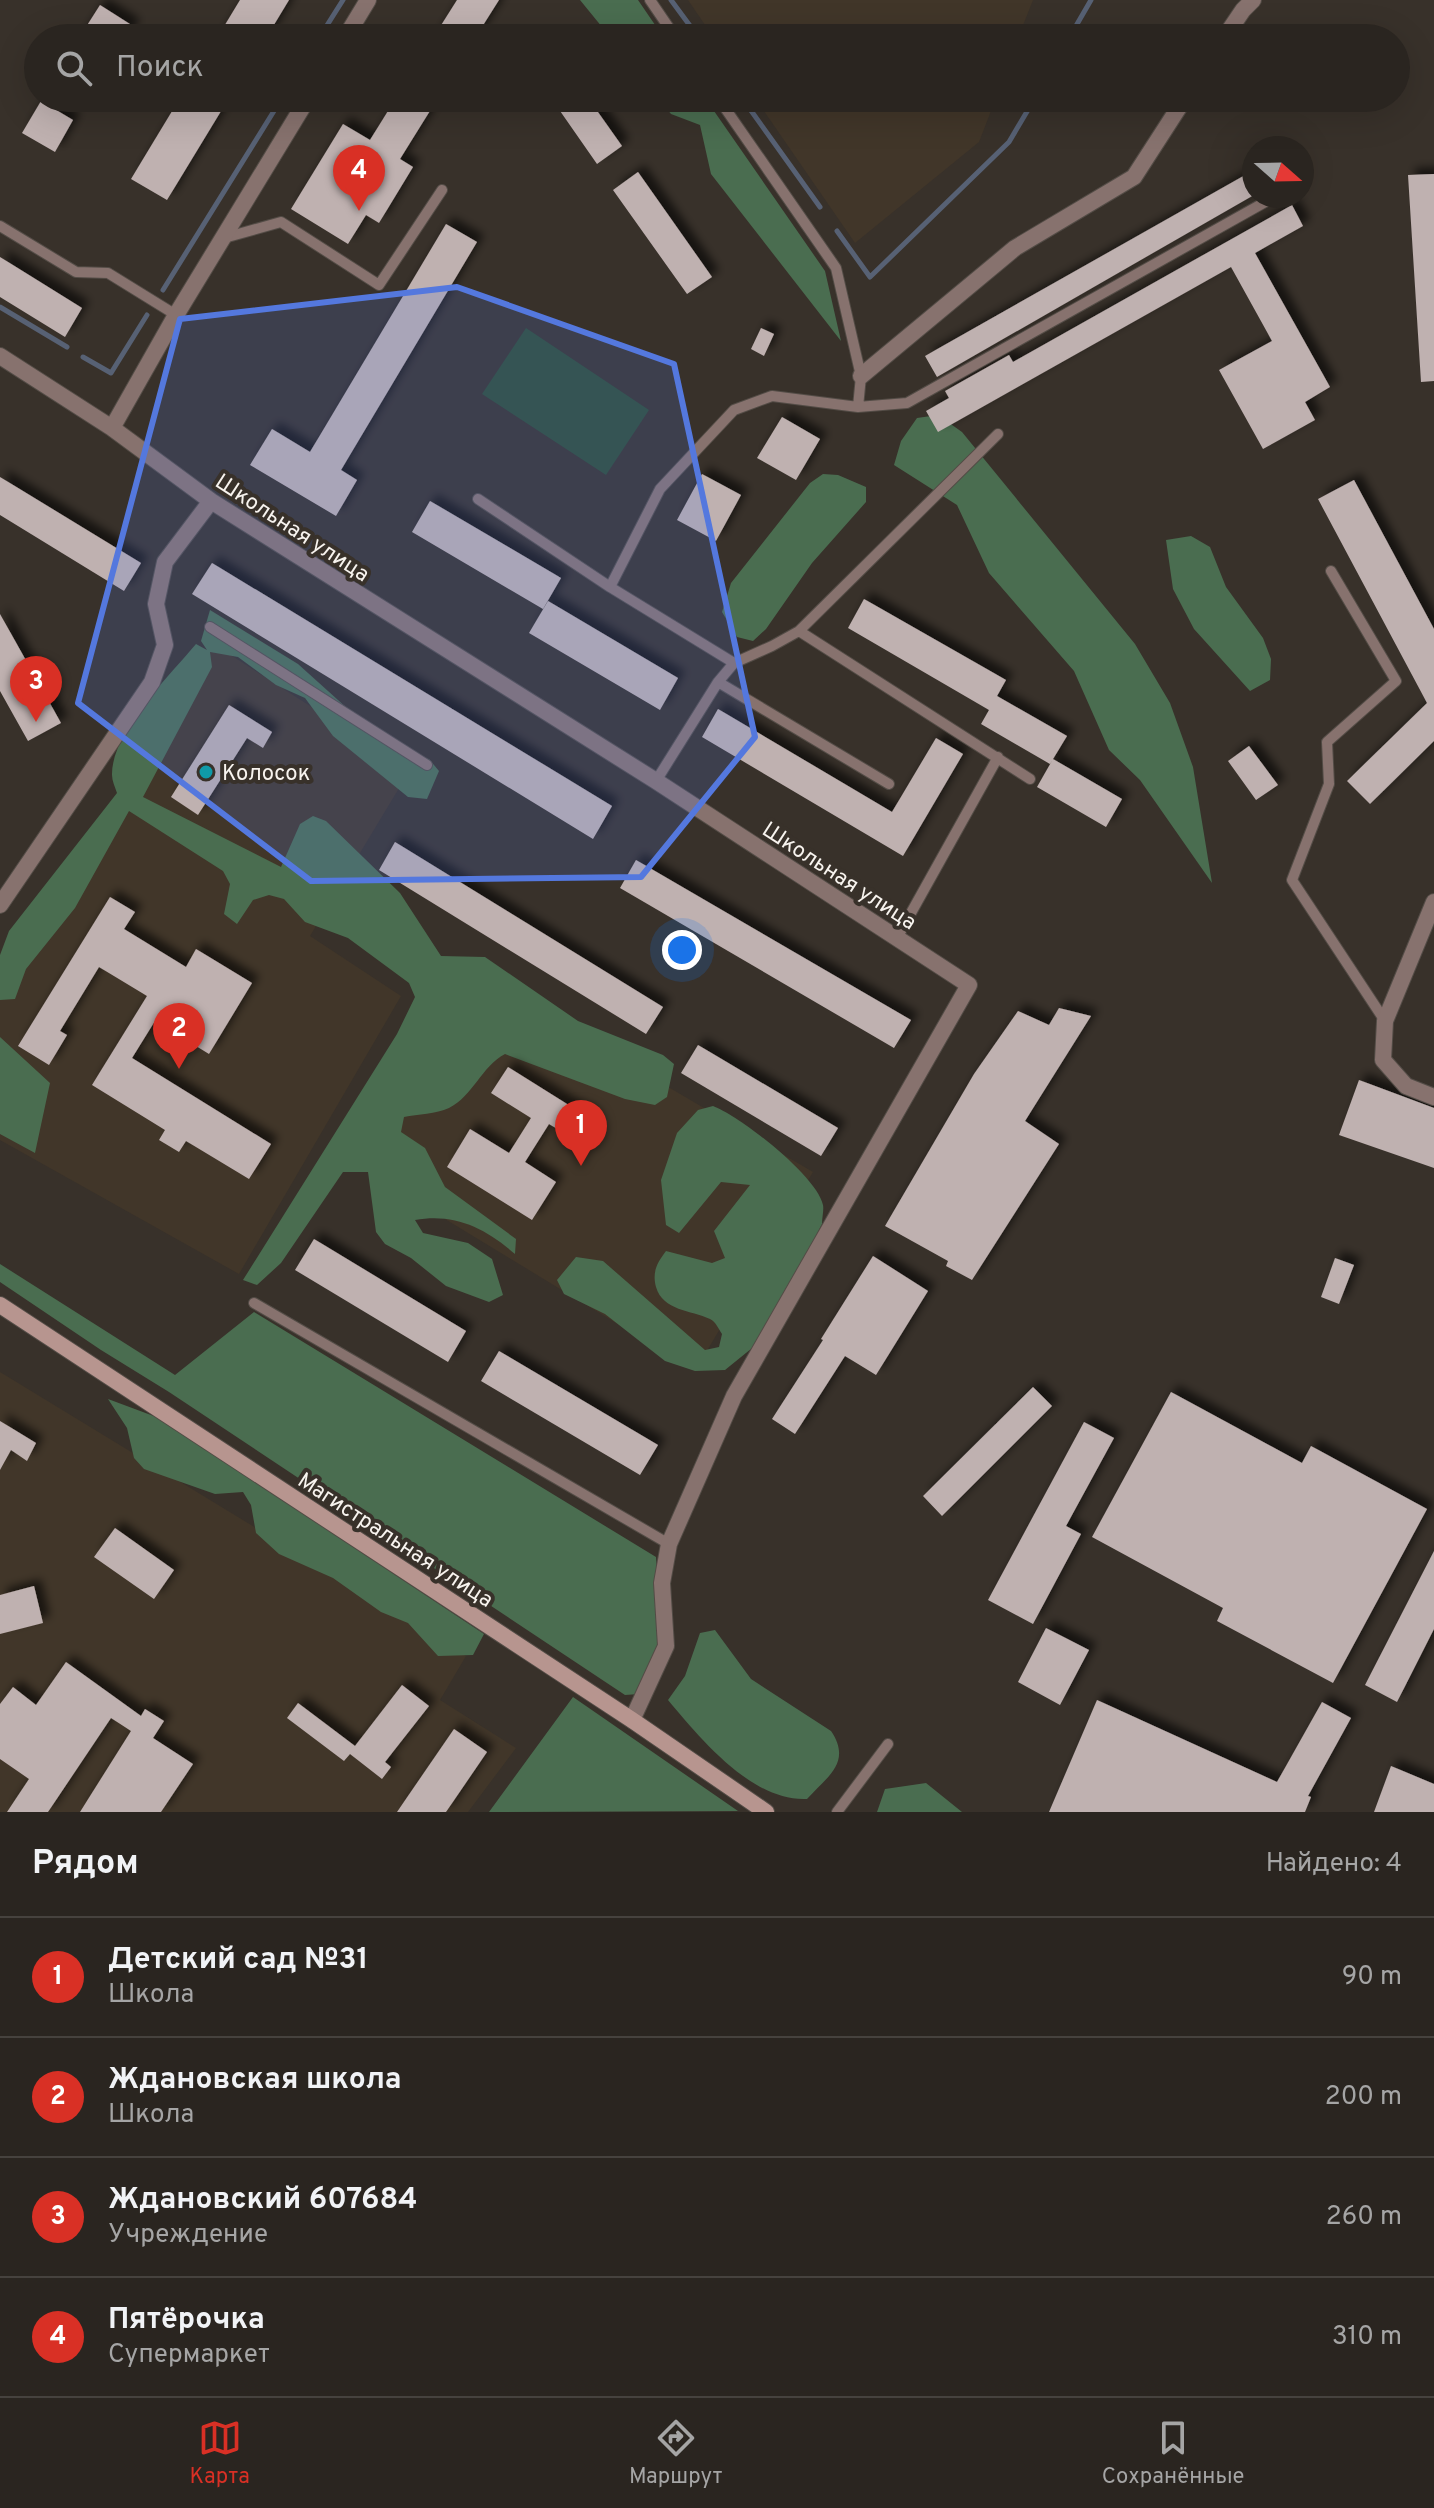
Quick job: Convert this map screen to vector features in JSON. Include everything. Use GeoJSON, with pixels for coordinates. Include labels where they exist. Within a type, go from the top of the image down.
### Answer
{"type":"FeatureCollection","features":[{"type":"Feature","properties":{"kind":"street"},"geometry":{"type":"LineString","coordinates":[[353,24],[368,0]]}},
{"type":"Feature","properties":{"kind":"street"},"geometry":{"type":"LineString","coordinates":[[1234,24],[1253,0]]}},
{"type":"Feature","properties":{"kind":"street"},"geometry":{"type":"LineString","coordinates":[[112,428],[176,315],[300,112]]}},
{"type":"Feature","properties":{"kind":"street"},"geometry":{"type":"LineString","coordinates":[[861,376],[1015,248],[1134,177],[1176,112]]}},
{"type":"Feature","properties":{"kind":"street","name":"Школьная улица"},"geometry":{"type":"LineString","coordinates":[[0,356],[112,428],[211,501],[656,781],[969,985],[734,1396],[669,1544],[662,1583],[666,1646],[632,1720]]}},
{"type":"Feature","properties":{"kind":"street"},"geometry":{"type":"LineString","coordinates":[[0,905],[152,682],[165,645],[156,604],[165,562],[211,501]]}},
{"type":"Feature","properties":{"kind":"street"},"geometry":{"type":"LineString","coordinates":[[1434,902],[1385,1021],[1383,1060],[1406,1086],[1434,1097]]}},
{"type":"Feature","properties":{"kind":"street","name":"Магистральная улица"},"geometry":{"type":"LineString","coordinates":[[0,1305],[632,1720],[766,1812]]}},
{"type":"Feature","properties":{"kind":"lane"},"geometry":{"type":"LineString","coordinates":[[650,0],[666,24]]}},
{"type":"Feature","properties":{"kind":"lane"},"geometry":{"type":"LineString","coordinates":[[728,112],[836,268],[861,376],[858,407]]}},
{"type":"Feature","properties":{"kind":"lane"},"geometry":{"type":"LineString","coordinates":[[223,238],[281,222],[379,285],[442,190]]}},
{"type":"Feature","properties":{"kind":"lane"},"geometry":{"type":"LineString","coordinates":[[610,587],[660,489],[734,410],[772,396],[858,407],[907,403],[1255,208]]}},
{"type":"Feature","properties":{"kind":"lane"},"geometry":{"type":"LineString","coordinates":[[0,226],[76,272],[108,273],[176,315]]}},
{"type":"Feature","properties":{"kind":"lane"},"geometry":{"type":"LineString","coordinates":[[656,781],[718,682],[734,663],[799,631],[998,434]]}},
{"type":"Feature","properties":{"kind":"lane"},"geometry":{"type":"LineString","coordinates":[[478,499],[610,587],[734,663]]}},
{"type":"Feature","properties":{"kind":"lane"},"geometry":{"type":"LineString","coordinates":[[1331,571],[1396,681],[1327,742],[1329,784],[1292,880],[1385,1021]]}},
{"type":"Feature","properties":{"kind":"lane"},"geometry":{"type":"LineString","coordinates":[[210,627],[427,765]]}},
{"type":"Feature","properties":{"kind":"lane"},"geometry":{"type":"LineString","coordinates":[[799,631],[1030,779]]}},
{"type":"Feature","properties":{"kind":"lane"},"geometry":{"type":"LineString","coordinates":[[718,682],[889,784]]}},
{"type":"Feature","properties":{"kind":"lane"},"geometry":{"type":"LineString","coordinates":[[897,938],[998,757]]}},
{"type":"Feature","properties":{"kind":"lane"},"geometry":{"type":"LineString","coordinates":[[254,1303],[669,1544]]}},
{"type":"Feature","properties":{"kind":"lane"},"geometry":{"type":"LineString","coordinates":[[837,1812],[888,1744]]}},
{"type":"Feature","properties":{"kind":"highlighted area"},"geometry":{"type":"Polygon","coordinates":[[[457,287],[674,364],[755,737],[641,877],[311,881],[78,703],[180,319],[457,287]]]}},
{"type":"Feature","properties":{"kind":"shaded area"},"geometry":{"type":"Polygon","coordinates":[[[688,0],[1033,0],[1024,24],[704,24],[688,0]]]}},
{"type":"Feature","properties":{"kind":"shaded area"},"geometry":{"type":"Polygon","coordinates":[[[765,112],[991,112],[979,142],[855,243],[765,112]]]}},
{"type":"Feature","properties":{"kind":"shaded area"},"geometry":{"type":"Polygon","coordinates":[[[212,643],[410,770],[310,936],[401,996],[239,1274],[0,1140],[0,998],[212,643]]]}},
{"type":"Feature","properties":{"kind":"shaded area"},"geometry":{"type":"Polygon","coordinates":[[[464,967],[813,1172],[695,1371],[348,1160],[464,967]]]}},
{"type":"Feature","properties":{"kind":"shaded area"},"geometry":{"type":"Polygon","coordinates":[[[0,1372],[466,1656],[440,1700],[516,1748],[468,1812],[0,1812],[0,1372]]]}},
{"type":"Feature","properties":{"kind":"green space"},"geometry":{"type":"Polygon","coordinates":[[[580,0],[638,0],[654,24],[600,24],[580,0]]]}},
{"type":"Feature","properties":{"kind":"green space"},"geometry":{"type":"Polygon","coordinates":[[[669,112],[715,112],[825,271],[841,341],[711,174],[700,125],[669,112]]]}},
{"type":"Feature","properties":{"kind":"green space"},"geometry":{"type":"Polygon","coordinates":[[[526,328],[649,410],[606,475],[482,394],[526,328]]]}},
{"type":"Feature","properties":{"kind":"green space"},"geometry":{"type":"Polygon","coordinates":[[[938,415],[962,432],[1135,644],[1170,703],[1193,767],[1212,883],[1140,780],[1109,750],[1074,671],[989,573],[957,505],[894,465],[901,441],[917,418],[938,415]]]}},
{"type":"Feature","properties":{"kind":"green space"},"geometry":{"type":"Polygon","coordinates":[[[823,474],[838,475],[866,487],[866,502],[812,563],[766,629],[753,641],[737,637],[722,612],[731,583],[810,483],[823,474]]]}},
{"type":"Feature","properties":{"kind":"green space"},"geometry":{"type":"Polygon","coordinates":[[[1191,536],[1210,547],[1226,587],[1263,638],[1271,659],[1270,680],[1250,691],[1194,629],[1173,589],[1166,540],[1191,536]]]}},
{"type":"Feature","properties":{"kind":"green space"},"geometry":{"type":"Polygon","coordinates":[[[210,610],[298,664],[388,745],[401,753],[429,759],[439,771],[427,799],[408,797],[333,736],[305,698],[276,685],[238,657],[210,652],[212,667],[143,797],[281,867],[300,824],[313,816],[326,821],[400,893],[441,956],[485,957],[578,1021],[663,1055],[674,1064],[667,1097],[655,1105],[625,1099],[505,1054],[449,1108],[404,1117],[401,1132],[425,1148],[445,1187],[516,1239],[515,1254],[469,1225],[443,1219],[415,1220],[423,1233],[468,1243],[492,1259],[503,1295],[489,1302],[446,1286],[411,1258],[385,1244],[376,1232],[368,1172],[343,1172],[281,1263],[257,1285],[243,1280],[397,1034],[415,997],[409,983],[348,938],[305,922],[284,899],[269,895],[253,900],[237,924],[224,914],[230,884],[223,871],[129,811],[75,908],[26,969],[15,999],[0,1000],[0,955],[9,931],[117,793],[112,777],[114,759],[131,723],[196,644],[207,650],[201,641],[210,610]]]}},
{"type":"Feature","properties":{"kind":"green space"},"geometry":{"type":"Polygon","coordinates":[[[0,1037],[50,1083],[35,1153],[0,1134],[0,1037]]]}},
{"type":"Feature","properties":{"kind":"green space"},"geometry":{"type":"Polygon","coordinates":[[[713,1106],[758,1134],[793,1164],[818,1193],[823,1212],[822,1224],[762,1340],[725,1370],[695,1371],[665,1361],[605,1314],[564,1294],[557,1280],[576,1257],[603,1261],[705,1350],[719,1347],[722,1334],[714,1322],[665,1301],[656,1287],[655,1277],[666,1251],[712,1263],[725,1258],[714,1231],[750,1185],[721,1182],[679,1233],[666,1225],[661,1180],[677,1133],[698,1110],[713,1106]]]}},
{"type":"Feature","properties":{"kind":"green space"},"geometry":{"type":"Polygon","coordinates":[[[0,1264],[175,1375],[254,1312],[656,1557],[661,1642],[639,1694],[625,1695],[101,1350],[0,1282],[0,1264]]]}},
{"type":"Feature","properties":{"kind":"green space"},"geometry":{"type":"Polygon","coordinates":[[[108,1399],[159,1418],[484,1634],[473,1655],[438,1656],[408,1623],[381,1612],[333,1578],[279,1554],[256,1533],[251,1505],[243,1492],[215,1494],[144,1469],[134,1458],[127,1428],[108,1399]]]}},
{"type":"Feature","properties":{"kind":"green space"},"geometry":{"type":"Polygon","coordinates":[[[715,1630],[751,1679],[831,1731],[837,1742],[839,1751],[835,1768],[807,1799],[787,1797],[747,1779],[695,1732],[668,1700],[685,1676],[700,1633],[715,1630]]]}},
{"type":"Feature","properties":{"kind":"green space"},"geometry":{"type":"Polygon","coordinates":[[[573,1697],[738,1811],[489,1812],[573,1697]]]}},
{"type":"Feature","properties":{"kind":"green space"},"geometry":{"type":"Polygon","coordinates":[[[926,1783],[962,1812],[877,1812],[885,1789],[926,1783]]]}},
{"type":"Feature","properties":{"kind":"building"},"geometry":{"type":"Polygon","coordinates":[[[240,0],[289,0],[274,24],[225,24],[240,0]]]}},
{"type":"Feature","properties":{"kind":"building"},"geometry":{"type":"Polygon","coordinates":[[[457,0],[499,0],[484,24],[442,24],[457,0]]]}},
{"type":"Feature","properties":{"kind":"building"},"geometry":{"type":"Polygon","coordinates":[[[100,5],[130,24],[88,24],[100,5]]]}},
{"type":"Feature","properties":{"kind":"building"},"geometry":{"type":"Polygon","coordinates":[[[34,112],[60,112],[73,120],[55,152],[22,133],[34,112]]]}},
{"type":"Feature","properties":{"kind":"building"},"geometry":{"type":"Polygon","coordinates":[[[172,112],[220,112],[167,200],[131,179],[172,112]]]}},
{"type":"Feature","properties":{"kind":"building"},"geometry":{"type":"Polygon","coordinates":[[[387,112],[429,112],[400,159],[413,167],[379,223],[366,215],[348,244],[291,209],[343,124],[370,140],[387,112]]]}},
{"type":"Feature","properties":{"kind":"building"},"geometry":{"type":"Polygon","coordinates":[[[561,112],[598,112],[622,146],[597,164],[561,112]]]}},
{"type":"Feature","properties":{"kind":"building"},"geometry":{"type":"Polygon","coordinates":[[[638,172],[712,277],[687,294],[613,190],[638,172]]]}},
{"type":"Feature","properties":{"kind":"building"},"geometry":{"type":"Polygon","coordinates":[[[1434,174],[1434,381],[1421,382],[1408,175],[1434,174]]]}},
{"type":"Feature","properties":{"kind":"building"},"geometry":{"type":"Polygon","coordinates":[[[1242,177],[1242,202],[937,377],[925,356],[1242,177]]]}},
{"type":"Feature","properties":{"kind":"building"},"geometry":{"type":"Polygon","coordinates":[[[1287,208],[1294,208],[1303,226],[1255,253],[1330,387],[1305,402],[1315,420],[1263,449],[1219,370],[1272,341],[1231,267],[938,432],[926,411],[949,398],[945,391],[1009,355],[1013,362],[1287,208]]]}},
{"type":"Feature","properties":{"kind":"building"},"geometry":{"type":"Polygon","coordinates":[[[446,224],[477,242],[341,470],[357,480],[336,516],[250,465],[272,429],[310,452],[446,224]]]}},
{"type":"Feature","properties":{"kind":"building"},"geometry":{"type":"Polygon","coordinates":[[[0,257],[82,308],[65,337],[0,297],[0,257]]]}},
{"type":"Feature","properties":{"kind":"building"},"geometry":{"type":"Polygon","coordinates":[[[761,328],[774,334],[764,356],[751,349],[761,328]]]}},
{"type":"Feature","properties":{"kind":"building"},"geometry":{"type":"Polygon","coordinates":[[[782,417],[820,439],[796,480],[757,458],[782,417]]]}},
{"type":"Feature","properties":{"kind":"building"},"geometry":{"type":"Polygon","coordinates":[[[702,474],[741,495],[716,541],[677,520],[702,474]]]}},
{"type":"Feature","properties":{"kind":"building"},"geometry":{"type":"Polygon","coordinates":[[[0,477],[141,563],[124,591],[0,515],[0,477]]]}},
{"type":"Feature","properties":{"kind":"building"},"geometry":{"type":"Polygon","coordinates":[[[1354,480],[1434,629],[1434,741],[1370,804],[1347,781],[1427,703],[1318,499],[1354,480]]]}},
{"type":"Feature","properties":{"kind":"building"},"geometry":{"type":"Polygon","coordinates":[[[430,501],[561,578],[543,609],[412,532],[430,501]]]}},
{"type":"Feature","properties":{"kind":"building"},"geometry":{"type":"Polygon","coordinates":[[[212,563],[612,806],[593,839],[192,594],[212,563]]]}},
{"type":"Feature","properties":{"kind":"building"},"geometry":{"type":"Polygon","coordinates":[[[864,599],[1006,680],[997,696],[1067,736],[1050,764],[981,724],[989,710],[848,628],[864,599]]]}},
{"type":"Feature","properties":{"kind":"building"},"geometry":{"type":"Polygon","coordinates":[[[548,601],[678,678],[660,710],[529,633],[548,601]]]}},
{"type":"Feature","properties":{"kind":"building"},"geometry":{"type":"Polygon","coordinates":[[[0,614],[61,723],[28,741],[0,691],[0,614]]]}},
{"type":"Feature","properties":{"kind":"building","name":"Колосок"},"geometry":{"type":"Polygon","coordinates":[[[229,705],[272,732],[263,748],[247,738],[198,815],[171,797],[229,705]]]}},
{"type":"Feature","properties":{"kind":"building"},"geometry":{"type":"Polygon","coordinates":[[[718,709],[892,812],[936,738],[963,754],[903,856],[702,737],[718,709]]]}},
{"type":"Feature","properties":{"kind":"building"},"geometry":{"type":"Polygon","coordinates":[[[1249,746],[1278,785],[1256,800],[1228,761],[1249,746]]]}},
{"type":"Feature","properties":{"kind":"building"},"geometry":{"type":"Polygon","coordinates":[[[1053,759],[1122,799],[1106,827],[1037,787],[1053,759]]]}},
{"type":"Feature","properties":{"kind":"building"},"geometry":{"type":"Polygon","coordinates":[[[395,842],[663,1007],[646,1034],[379,870],[395,842]]]}},
{"type":"Feature","properties":{"kind":"building"},"geometry":{"type":"Polygon","coordinates":[[[636,860],[911,1020],[894,1048],[620,888],[636,860]]]}},
{"type":"Feature","properties":{"kind":"building"},"geometry":{"type":"Polygon","coordinates":[[[110,897],[135,912],[124,929],[186,967],[196,949],[252,983],[209,1054],[155,1021],[132,1058],[271,1144],[249,1179],[186,1141],[179,1152],[159,1140],[165,1130],[92,1085],[147,996],[99,967],[60,1031],[67,1035],[49,1065],[18,1046],[110,897]]]}},
{"type":"Feature","properties":{"kind":"building"},"geometry":{"type":"Polygon","coordinates":[[[1059,1008],[1091,1016],[1025,1121],[1059,1144],[972,1280],[946,1266],[948,1261],[885,1226],[974,1074],[1018,1011],[1049,1025],[1059,1008]]]}},
{"type":"Feature","properties":{"kind":"building"},"geometry":{"type":"Polygon","coordinates":[[[698,1045],[838,1128],[821,1156],[681,1073],[698,1045]]]}},
{"type":"Feature","properties":{"kind":"building"},"geometry":{"type":"Polygon","coordinates":[[[508,1067],[591,1119],[577,1141],[549,1124],[525,1162],[556,1182],[532,1220],[447,1167],[470,1129],[509,1153],[531,1118],[491,1093],[508,1067]]]}},
{"type":"Feature","properties":{"kind":"building"},"geometry":{"type":"Polygon","coordinates":[[[1359,1080],[1434,1108],[1434,1168],[1339,1135],[1359,1080]]]}},
{"type":"Feature","properties":{"kind":"building"},"geometry":{"type":"Polygon","coordinates":[[[314,1239],[466,1331],[448,1362],[295,1270],[314,1239]]]}},
{"type":"Feature","properties":{"kind":"building"},"geometry":{"type":"Polygon","coordinates":[[[873,1256],[928,1291],[876,1375],[845,1356],[795,1434],[772,1419],[873,1256]]]}},
{"type":"Feature","properties":{"kind":"building"},"geometry":{"type":"Polygon","coordinates":[[[1335,1258],[1354,1265],[1339,1304],[1321,1297],[1335,1258]]]}},
{"type":"Feature","properties":{"kind":"building"},"geometry":{"type":"Polygon","coordinates":[[[499,1351],[658,1445],[640,1475],[481,1381],[499,1351]]]}},
{"type":"Feature","properties":{"kind":"building"},"geometry":{"type":"Polygon","coordinates":[[[1033,1387],[1052,1406],[942,1516],[923,1496],[1033,1387]]]}},
{"type":"Feature","properties":{"kind":"building"},"geometry":{"type":"Polygon","coordinates":[[[1171,1392],[1302,1463],[1311,1446],[1427,1509],[1333,1683],[1217,1621],[1223,1608],[1092,1537],[1171,1392]]]}},
{"type":"Feature","properties":{"kind":"building"},"geometry":{"type":"Polygon","coordinates":[[[0,1421],[36,1443],[27,1461],[11,1450],[0,1470],[0,1421]]]}},
{"type":"Feature","properties":{"kind":"building"},"geometry":{"type":"Polygon","coordinates":[[[1084,1422],[1114,1438],[1066,1526],[1081,1534],[1033,1624],[988,1600],[1084,1422]]]}},
{"type":"Feature","properties":{"kind":"building"},"geometry":{"type":"Polygon","coordinates":[[[115,1528],[174,1570],[154,1599],[94,1557],[115,1528]]]}},
{"type":"Feature","properties":{"kind":"building"},"geometry":{"type":"Polygon","coordinates":[[[1434,1551],[1434,1629],[1397,1702],[1365,1685],[1434,1551]]]}},
{"type":"Feature","properties":{"kind":"building"},"geometry":{"type":"Polygon","coordinates":[[[34,1586],[43,1623],[0,1634],[0,1595],[34,1586]]]}},
{"type":"Feature","properties":{"kind":"building"},"geometry":{"type":"Polygon","coordinates":[[[1046,1628],[1089,1650],[1060,1705],[1018,1682],[1046,1628]]]}},
{"type":"Feature","properties":{"kind":"building"},"geometry":{"type":"Polygon","coordinates":[[[66,1662],[141,1716],[145,1709],[164,1721],[153,1738],[193,1764],[161,1812],[80,1812],[131,1731],[111,1718],[48,1812],[7,1812],[29,1779],[0,1759],[0,1704],[13,1687],[36,1705],[66,1662]]]}},
{"type":"Feature","properties":{"kind":"building"},"geometry":{"type":"Polygon","coordinates":[[[402,1685],[429,1706],[385,1762],[391,1767],[382,1779],[350,1754],[344,1761],[287,1718],[298,1703],[355,1746],[402,1685]]]}},
{"type":"Feature","properties":{"kind":"building"},"geometry":{"type":"Polygon","coordinates":[[[1097,1700],[1277,1782],[1322,1702],[1351,1718],[1308,1796],[1311,1797],[1305,1812],[1049,1812],[1097,1700]]]}},
{"type":"Feature","properties":{"kind":"building"},"geometry":{"type":"Polygon","coordinates":[[[454,1729],[487,1752],[446,1812],[397,1812],[454,1729]]]}},
{"type":"Feature","properties":{"kind":"building"},"geometry":{"type":"Polygon","coordinates":[[[1391,1766],[1434,1784],[1434,1812],[1374,1812],[1391,1766]]]}},
{"type":"Feature","properties":{"kind":"waterway"},"geometry":{"type":"LineString","coordinates":[[328,24],[343,0]]}},
{"type":"Feature","properties":{"kind":"waterway"},"geometry":{"type":"LineString","coordinates":[[671,0],[689,24]]}},
{"type":"Feature","properties":{"kind":"waterway"},"geometry":{"type":"LineString","coordinates":[[1077,24],[1091,0]]}},
{"type":"Feature","properties":{"kind":"waterway"},"geometry":{"type":"LineString","coordinates":[[163,290],[273,112]]}},
{"type":"Feature","properties":{"kind":"waterway"},"geometry":{"type":"LineString","coordinates":[[752,112],[820,207]]}},
{"type":"Feature","properties":{"kind":"waterway"},"geometry":{"type":"LineString","coordinates":[[837,231],[870,277],[1009,142],[1027,112]]}},
{"type":"Feature","properties":{"kind":"waterway"},"geometry":{"type":"LineString","coordinates":[[0,307],[67,347]]}},
{"type":"Feature","properties":{"kind":"waterway"},"geometry":{"type":"LineString","coordinates":[[83,357],[111,373],[147,315]]}},
{"type":"Feature","properties":{"kind":"place","name":"Пятёрочка"},"geometry":{"type":"Point","coordinates":[359,211]}},
{"type":"Feature","properties":{"kind":"place","name":"Ждановский 607684"},"geometry":{"type":"Point","coordinates":[36,722]}},
{"type":"Feature","properties":{"kind":"place","name":"Колосок"},"geometry":{"type":"Point","coordinates":[206,772]}},
{"type":"Feature","properties":{"kind":"place","name":"Ждановская школа"},"geometry":{"type":"Point","coordinates":[179,1069]}},
{"type":"Feature","properties":{"kind":"place","name":"Детский сад №31"},"geometry":{"type":"Point","coordinates":[581,1166]}}]}
